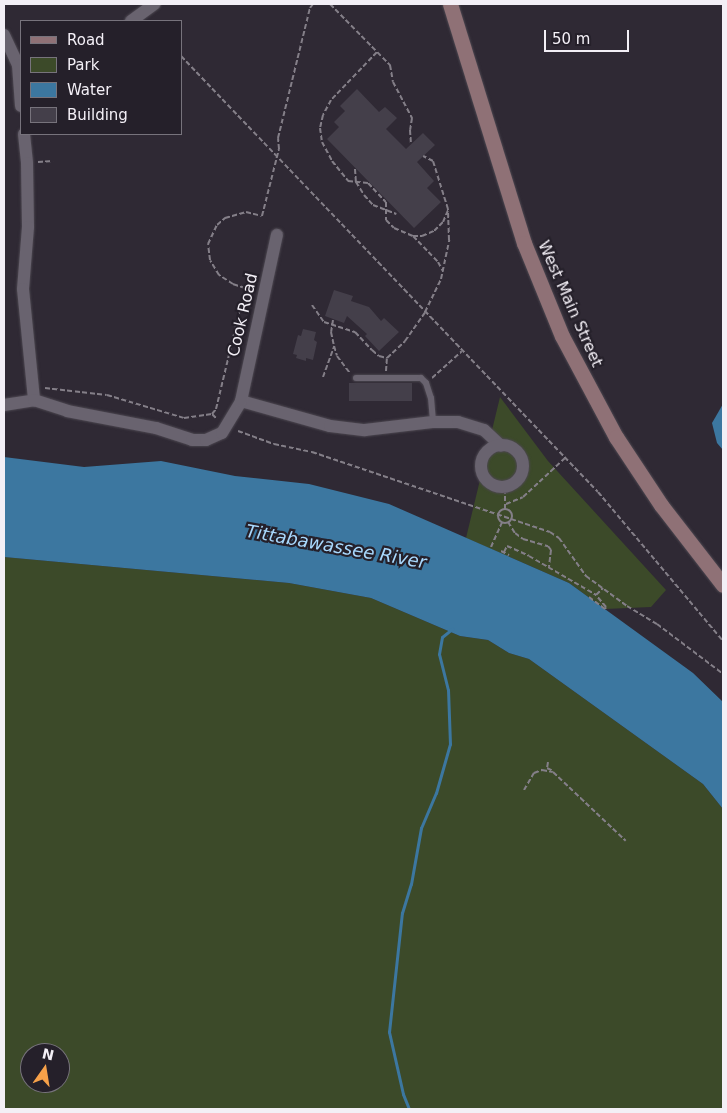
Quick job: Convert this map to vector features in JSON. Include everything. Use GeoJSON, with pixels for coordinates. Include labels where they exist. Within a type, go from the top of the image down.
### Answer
{"type":"FeatureCollection","features":[{"type":"Feature","properties":{"kind":"street"},"geometry":{"type":"LineString","coordinates":[[132,20],[154,4]]}},
{"type":"Feature","properties":{"kind":"street","name":"West Main Street"},"geometry":{"type":"LineString","coordinates":[[450,4],[524,243],[562,336],[616,437],[661,505],[723,585]]}},
{"type":"Feature","properties":{"kind":"street"},"geometry":{"type":"LineString","coordinates":[[4,35],[20,65]]}},
{"type":"Feature","properties":{"kind":"street"},"geometry":{"type":"LineString","coordinates":[[24,135],[27,163],[28,227],[24,289],[34,394]]}},
{"type":"Feature","properties":{"kind":"street","name":"Cook Road"},"geometry":{"type":"LineString","coordinates":[[227,427],[240,401],[277,235]]}},
{"type":"Feature","properties":{"kind":"street"},"geometry":{"type":"LineString","coordinates":[[4,404],[34,394],[67,411],[156,428],[192,440],[206,440],[222,434],[227,427]]}},
{"type":"Feature","properties":{"kind":"street"},"geometry":{"type":"LineString","coordinates":[[240,401],[330,426],[365,430],[433,422],[458,422],[484,430],[501,446]]}},
{"type":"Feature","properties":{"kind":"street"},"geometry":{"type":"LineString","coordinates":[[501,446],[512,448],[522,461],[520,478],[505,487],[500,487],[487,481],[481,469],[482,462],[488,451],[501,446]]}},
{"type":"Feature","properties":{"kind":"lane"},"geometry":{"type":"LineString","coordinates":[[356,378],[420,378],[426,383],[431,398],[433,422]]}},
{"type":"Feature","properties":{"kind":"path"},"geometry":{"type":"LineString","coordinates":[[34,394],[49,387],[107,395],[184,418],[212,414],[216,409],[245,288],[233,284],[218,275],[210,260],[208,244],[217,225],[225,218],[246,212],[262,216],[277,156],[278,138],[310,8],[313,4]]}},
{"type":"Feature","properties":{"kind":"path"},"geometry":{"type":"LineString","coordinates":[[330,4],[390,65],[393,82],[412,118],[410,130],[412,144]]}},
{"type":"Feature","properties":{"kind":"path"},"geometry":{"type":"LineString","coordinates":[[377,52],[331,100],[323,115],[320,128],[322,142],[332,161],[348,181],[368,183],[386,202],[386,220],[394,228],[413,236],[422,236],[434,231],[442,222],[448,209]]}},
{"type":"Feature","properties":{"kind":"path"},"geometry":{"type":"LineString","coordinates":[[182,57],[598,492],[723,641]]}},
{"type":"Feature","properties":{"kind":"path"},"geometry":{"type":"LineString","coordinates":[[385,378],[387,358],[405,341],[425,312],[441,280],[449,240],[448,209],[434,161],[423,156]]}},
{"type":"Feature","properties":{"kind":"path"},"geometry":{"type":"LineString","coordinates":[[27,163],[53,161]]}},
{"type":"Feature","properties":{"kind":"path"},"geometry":{"type":"LineString","coordinates":[[355,169],[356,182],[373,205],[386,212],[396,214]]}},
{"type":"Feature","properties":{"kind":"path"},"geometry":{"type":"LineString","coordinates":[[413,236],[438,262],[442,271]]}},
{"type":"Feature","properties":{"kind":"path"},"geometry":{"type":"LineString","coordinates":[[312,305],[324,322],[355,332],[379,356],[387,358]]}},
{"type":"Feature","properties":{"kind":"path"},"geometry":{"type":"LineString","coordinates":[[333,320],[334,346],[342,363],[356,378]]}},
{"type":"Feature","properties":{"kind":"path"},"geometry":{"type":"LineString","coordinates":[[323,377],[334,346]]}},
{"type":"Feature","properties":{"kind":"path"},"geometry":{"type":"LineString","coordinates":[[426,383],[462,351]]}},
{"type":"Feature","properties":{"kind":"path"},"geometry":{"type":"LineString","coordinates":[[212,414],[227,427],[274,444],[312,452],[538,526],[559,538],[578,568],[586,576],[626,606],[657,624],[723,674]]}},
{"type":"Feature","properties":{"kind":"path"},"geometry":{"type":"LineString","coordinates":[[506,504],[523,497],[565,458]]}},
{"type":"Feature","properties":{"kind":"path"},"geometry":{"type":"LineString","coordinates":[[498,514],[505,508],[505,487]]}},
{"type":"Feature","properties":{"kind":"path"},"geometry":{"type":"LineString","coordinates":[[505,508],[511,512],[512,518]]}},
{"type":"Feature","properties":{"kind":"path"},"geometry":{"type":"LineString","coordinates":[[498,514],[502,522]]}},
{"type":"Feature","properties":{"kind":"path"},"geometry":{"type":"LineString","coordinates":[[502,522],[508,522],[512,518]]}},
{"type":"Feature","properties":{"kind":"path"},"geometry":{"type":"LineString","coordinates":[[491,547],[502,522]]}},
{"type":"Feature","properties":{"kind":"path"},"geometry":{"type":"LineString","coordinates":[[508,522],[515,533],[523,539],[548,546],[551,550],[549,567]]}},
{"type":"Feature","properties":{"kind":"path"},"geometry":{"type":"LineString","coordinates":[[504,552],[507,546],[549,567],[596,595],[606,607],[605,609],[589,597]]}},
{"type":"Feature","properties":{"kind":"path"},"geometry":{"type":"LineString","coordinates":[[501,551],[509,555]]}},
{"type":"Feature","properties":{"kind":"path"},"geometry":{"type":"LineString","coordinates":[[596,595],[603,588]]}},
{"type":"Feature","properties":{"kind":"path"},"geometry":{"type":"LineString","coordinates":[[548,762],[546,768],[553,772],[626,841]]}},
{"type":"Feature","properties":{"kind":"path"},"geometry":{"type":"LineString","coordinates":[[524,790],[534,773],[542,770],[553,772]]}},
{"type":"Feature","properties":{"kind":"green space"},"geometry":{"type":"Polygon","coordinates":[[[500,397],[548,461],[666,590],[651,607],[605,609],[569,583],[466,538],[500,397]]]}},
{"type":"Feature","properties":{"kind":"green space"},"geometry":{"type":"Polygon","coordinates":[[[4,557],[289,583],[371,598],[460,636],[488,640],[509,653],[529,659],[703,784],[723,809],[723,1109],[4,1109],[4,557]]]}},
{"type":"Feature","properties":{"kind":"water"},"geometry":{"type":"Polygon","coordinates":[[[723,404],[723,450],[717,443],[712,423],[723,404]]]}},
{"type":"Feature","properties":{"kind":"water","name":"Tittabawassee River"},"geometry":{"type":"Polygon","coordinates":[[[4,457],[84,467],[161,461],[235,476],[309,484],[389,504],[569,583],[693,673],[723,702],[723,809],[703,784],[529,659],[509,653],[488,640],[460,636],[371,598],[289,583],[4,557],[4,457]]]}},
{"type":"Feature","properties":{"kind":"building"},"geometry":{"type":"Polygon","coordinates":[[[357,89],[379,112],[385,107],[397,118],[386,129],[406,149],[423,133],[435,145],[417,162],[434,181],[427,188],[441,202],[414,228],[327,139],[339,127],[334,122],[345,111],[340,106],[357,89]]]}},
{"type":"Feature","properties":{"kind":"building"},"geometry":{"type":"Polygon","coordinates":[[[334,290],[353,296],[351,301],[369,307],[381,321],[384,318],[399,332],[379,351],[365,336],[367,334],[347,316],[344,323],[325,316],[334,290]]]}},
{"type":"Feature","properties":{"kind":"building"},"geometry":{"type":"Polygon","coordinates":[[[303,329],[316,332],[314,340],[317,342],[313,360],[306,358],[306,361],[296,358],[297,355],[293,354],[298,335],[301,336],[303,329]]]}},
{"type":"Feature","properties":{"kind":"building"},"geometry":{"type":"Polygon","coordinates":[[[349,383],[412,383],[412,401],[349,401],[349,383]]]}},
{"type":"Feature","properties":{"kind":"waterway"},"geometry":{"type":"LineString","coordinates":[[409,1109],[403,1094],[389,1032],[402,913],[411,884],[421,828],[436,793],[450,744],[448,690],[439,654],[442,637],[452,629]]}}]}
